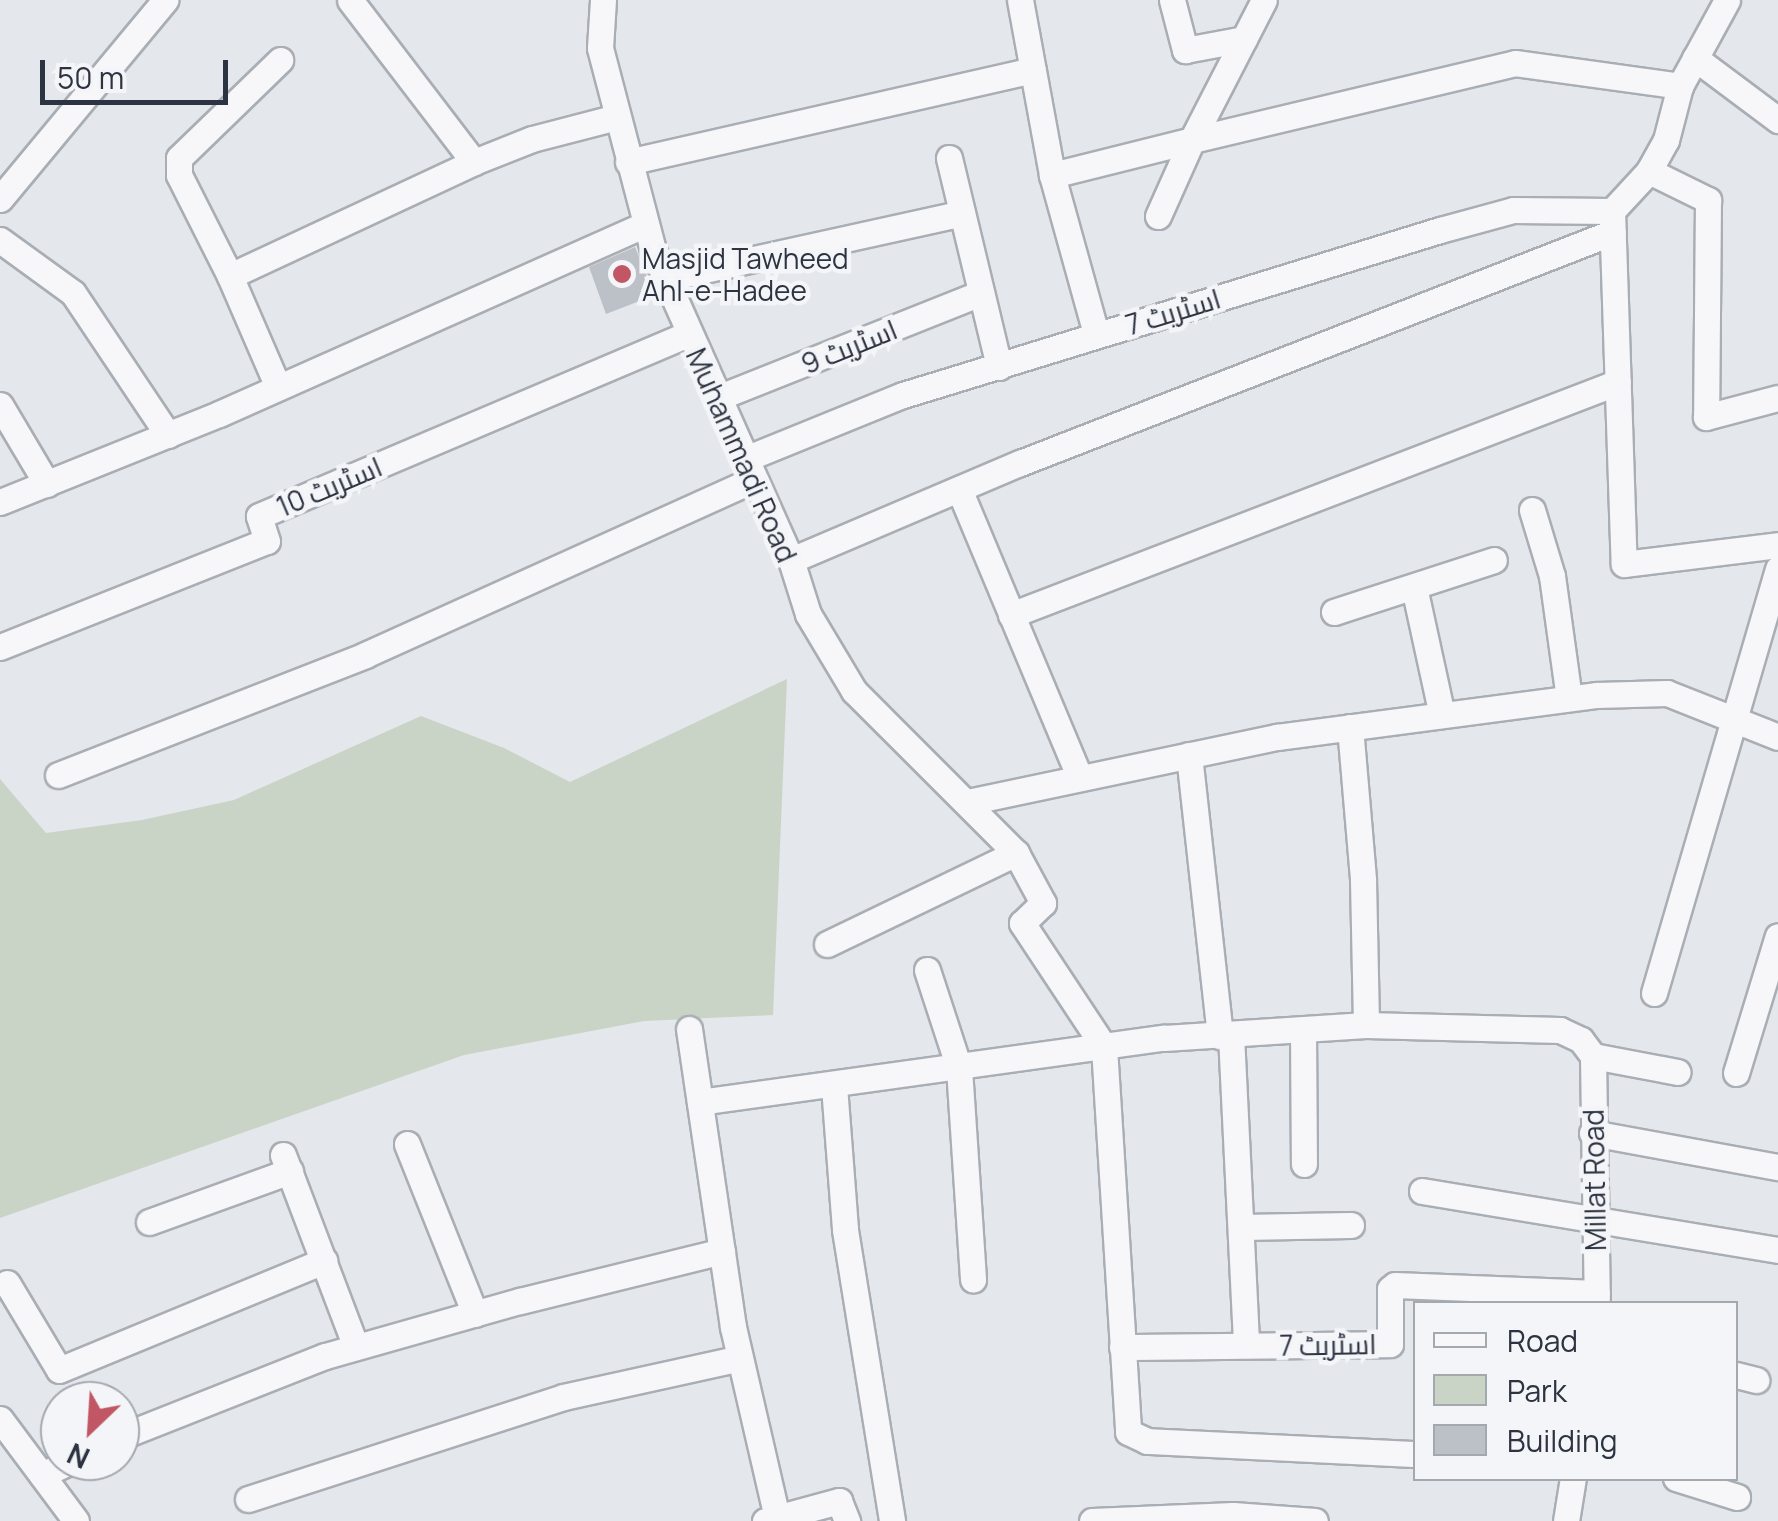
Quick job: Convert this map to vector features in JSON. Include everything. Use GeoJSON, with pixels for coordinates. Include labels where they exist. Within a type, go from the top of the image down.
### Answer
{"type":"FeatureCollection","features":[{"type":"Feature","properties":{"kind":"street"},"geometry":{"type":"LineString","coordinates":[[0,199],[165,0]]}},
{"type":"Feature","properties":{"kind":"street"},"geometry":{"type":"LineString","coordinates":[[350,0],[474,162]]}},
{"type":"Feature","properties":{"kind":"street"},"geometry":{"type":"LineString","coordinates":[[1020,0],[1052,175],[1096,334]]}},
{"type":"Feature","properties":{"kind":"street"},"geometry":{"type":"LineString","coordinates":[[1172,0],[1186,50],[1244,39]]}},
{"type":"Feature","properties":{"kind":"street"},"geometry":{"type":"LineString","coordinates":[[1158,216],[1264,0]]}},
{"type":"Feature","properties":{"kind":"street"},"geometry":{"type":"LineString","coordinates":[[791,560],[1612,221],[1649,171],[1666,140],[1680,86],[1727,0]]}},
{"type":"Feature","properties":{"kind":"street","name":"Muhammadi Road"},"geometry":{"type":"LineString","coordinates":[[596,4],[600,48],[628,162],[663,278],[791,560],[808,614],[854,691],[1016,852],[1043,903],[1022,923],[1104,1047]]}},
{"type":"Feature","properties":{"kind":"street"},"geometry":{"type":"LineString","coordinates":[[1695,58],[1778,120]]}},
{"type":"Feature","properties":{"kind":"street"},"geometry":{"type":"LineString","coordinates":[[278,387],[230,276],[179,175],[179,158],[280,60]]}},
{"type":"Feature","properties":{"kind":"street"},"geometry":{"type":"LineString","coordinates":[[1052,175],[1515,62],[1680,86]]}},
{"type":"Feature","properties":{"kind":"street"},"geometry":{"type":"LineString","coordinates":[[628,162],[1033,70]]}},
{"type":"Feature","properties":{"kind":"street"},"geometry":{"type":"LineString","coordinates":[[230,276],[474,162],[532,139],[617,116]]}},
{"type":"Feature","properties":{"kind":"street"},"geometry":{"type":"LineString","coordinates":[[949,158],[999,367]]}},
{"type":"Feature","properties":{"kind":"street"},"geometry":{"type":"LineString","coordinates":[[1649,171],[1708,200],[1706,417],[1778,398]]}},
{"type":"Feature","properties":{"kind":"street","name":"اسٹریٹ 7"},"geometry":{"type":"LineString","coordinates":[[58,775],[366,655],[903,394],[1513,210],[1612,221]]}},
{"type":"Feature","properties":{"kind":"street"},"geometry":{"type":"LineString","coordinates":[[663,278],[962,213]]}},
{"type":"Feature","properties":{"kind":"street"},"geometry":{"type":"LineString","coordinates":[[1612,221],[1624,564],[1778,545]]}},
{"type":"Feature","properties":{"kind":"street"},"geometry":{"type":"LineString","coordinates":[[0,502],[168,435],[646,224]]}},
{"type":"Feature","properties":{"kind":"street"},"geometry":{"type":"LineString","coordinates":[[0,240],[73,292],[168,435]]}},
{"type":"Feature","properties":{"kind":"street","name":"اسٹریٹ 9"},"geometry":{"type":"LineString","coordinates":[[717,398],[982,294]]}},
{"type":"Feature","properties":{"kind":"street","name":"اسٹریٹ 10"},"geometry":{"type":"LineString","coordinates":[[0,647],[267,541],[259,516],[688,334]]}},
{"type":"Feature","properties":{"kind":"street"},"geometry":{"type":"LineString","coordinates":[[1012,614],[1618,382]]}},
{"type":"Feature","properties":{"kind":"street"},"geometry":{"type":"LineString","coordinates":[[0,405],[48,484]]}},
{"type":"Feature","properties":{"kind":"street"},"geometry":{"type":"LineString","coordinates":[[959,489],[1080,778]]}},
{"type":"Feature","properties":{"kind":"street"},"geometry":{"type":"LineString","coordinates":[[1532,510],[1552,576],[1569,698]]}},
{"type":"Feature","properties":{"kind":"street"},"geometry":{"type":"LineString","coordinates":[[1334,612],[1494,560]]}},
{"type":"Feature","properties":{"kind":"street"},"geometry":{"type":"LineString","coordinates":[[1654,993],[1778,570]]}},
{"type":"Feature","properties":{"kind":"street"},"geometry":{"type":"LineString","coordinates":[[1414,586],[1442,715]]}},
{"type":"Feature","properties":{"kind":"street"},"geometry":{"type":"LineString","coordinates":[[968,802],[1189,755],[1350,727],[1569,698],[1666,694],[1778,737]]}},
{"type":"Feature","properties":{"kind":"street"},"geometry":{"type":"LineString","coordinates":[[1350,727],[1363,880],[1366,1025]]}},
{"type":"Feature","properties":{"kind":"street"},"geometry":{"type":"LineString","coordinates":[[1189,755],[1226,1035],[1246,1345]]}},
{"type":"Feature","properties":{"kind":"street"},"geometry":{"type":"LineString","coordinates":[[827,944],[1016,852]]}},
{"type":"Feature","properties":{"kind":"street"},"geometry":{"type":"LineString","coordinates":[[1736,1073],[1778,936]]}},
{"type":"Feature","properties":{"kind":"street"},"geometry":{"type":"LineString","coordinates":[[927,970],[959,1068],[973,1280]]}},
{"type":"Feature","properties":{"kind":"street"},"geometry":{"type":"LineString","coordinates":[[700,1102],[1104,1047],[1366,1025],[1560,1030],[1581,1040],[1593,1056],[1678,1072]]}},
{"type":"Feature","properties":{"kind":"street"},"geometry":{"type":"LineString","coordinates":[[689,1029],[722,1251],[770,1519],[839,1501],[847,1521]]}},
{"type":"Feature","properties":{"kind":"street"},"geometry":{"type":"LineString","coordinates":[[1304,1030],[1304,1164]]}},
{"type":"Feature","properties":{"kind":"street"},"geometry":{"type":"LineString","coordinates":[[1104,1047],[1128,1432],[1147,1441],[1413,1454]]}},
{"type":"Feature","properties":{"kind":"street","name":"Millat Road"},"geometry":{"type":"LineString","coordinates":[[1593,1056],[1597,1298]]}},
{"type":"Feature","properties":{"kind":"street"},"geometry":{"type":"LineString","coordinates":[[834,1086],[845,1230],[892,1521]]}},
{"type":"Feature","properties":{"kind":"street"},"geometry":{"type":"LineString","coordinates":[[1592,1133],[1778,1167]]}},
{"type":"Feature","properties":{"kind":"street"},"geometry":{"type":"LineString","coordinates":[[407,1144],[476,1314]]}},
{"type":"Feature","properties":{"kind":"street"},"geometry":{"type":"LineString","coordinates":[[149,1222],[286,1163],[356,1348]]}},
{"type":"Feature","properties":{"kind":"street"},"geometry":{"type":"LineString","coordinates":[[1422,1191],[1778,1250]]}},
{"type":"Feature","properties":{"kind":"street"},"geometry":{"type":"LineString","coordinates":[[1240,1227],[1351,1225]]}},
{"type":"Feature","properties":{"kind":"street"},"geometry":{"type":"LineString","coordinates":[[140,1428],[356,1348],[722,1251]]}},
{"type":"Feature","properties":{"kind":"street"},"geometry":{"type":"LineString","coordinates":[[7,1283],[59,1370],[324,1261]]}},
{"type":"Feature","properties":{"kind":"street","name":"اسٹریٹ 7"},"geometry":{"type":"LineString","coordinates":[[1122,1347],[1391,1344],[1390,1289],[1395,1285],[1597,1298]]}},
{"type":"Feature","properties":{"kind":"street"},"geometry":{"type":"LineString","coordinates":[[248,1499],[563,1397],[740,1358]]}},
{"type":"Feature","properties":{"kind":"street"},"geometry":{"type":"LineString","coordinates":[[0,1419],[40,1473]]}},
{"type":"Feature","properties":{"kind":"street"},"geometry":{"type":"LineString","coordinates":[[46,1481],[76,1521]]}},
{"type":"Feature","properties":{"kind":"street"},"geometry":{"type":"LineString","coordinates":[[1566,1521],[1573,1481]]}},
{"type":"Feature","properties":{"kind":"street"},"geometry":{"type":"LineString","coordinates":[[1686,1481],[1737,1497]]}},
{"type":"Feature","properties":{"kind":"street"},"geometry":{"type":"LineString","coordinates":[[1109,1520],[1233,1515],[1314,1521]]}},
{"type":"Feature","properties":{"kind":"green space"},"geometry":{"type":"Polygon","coordinates":[[[787,679],[773,1015],[644,1021],[464,1055],[0,1218],[0,779],[46,833],[142,820],[234,800],[421,716],[504,748],[570,782],[787,679]]]}},
{"type":"Feature","properties":{"kind":"building","name":"Masjid Tawheed Ahl-e-Hadee"},"geometry":{"type":"Polygon","coordinates":[[[635,247],[655,295],[606,314],[589,267],[635,247]]]}},
{"type":"Feature","properties":{"kind":"place","name":"Masjid Tawheed Ahl-e-Hadee"},"geometry":{"type":"Point","coordinates":[622,274]}}]}
